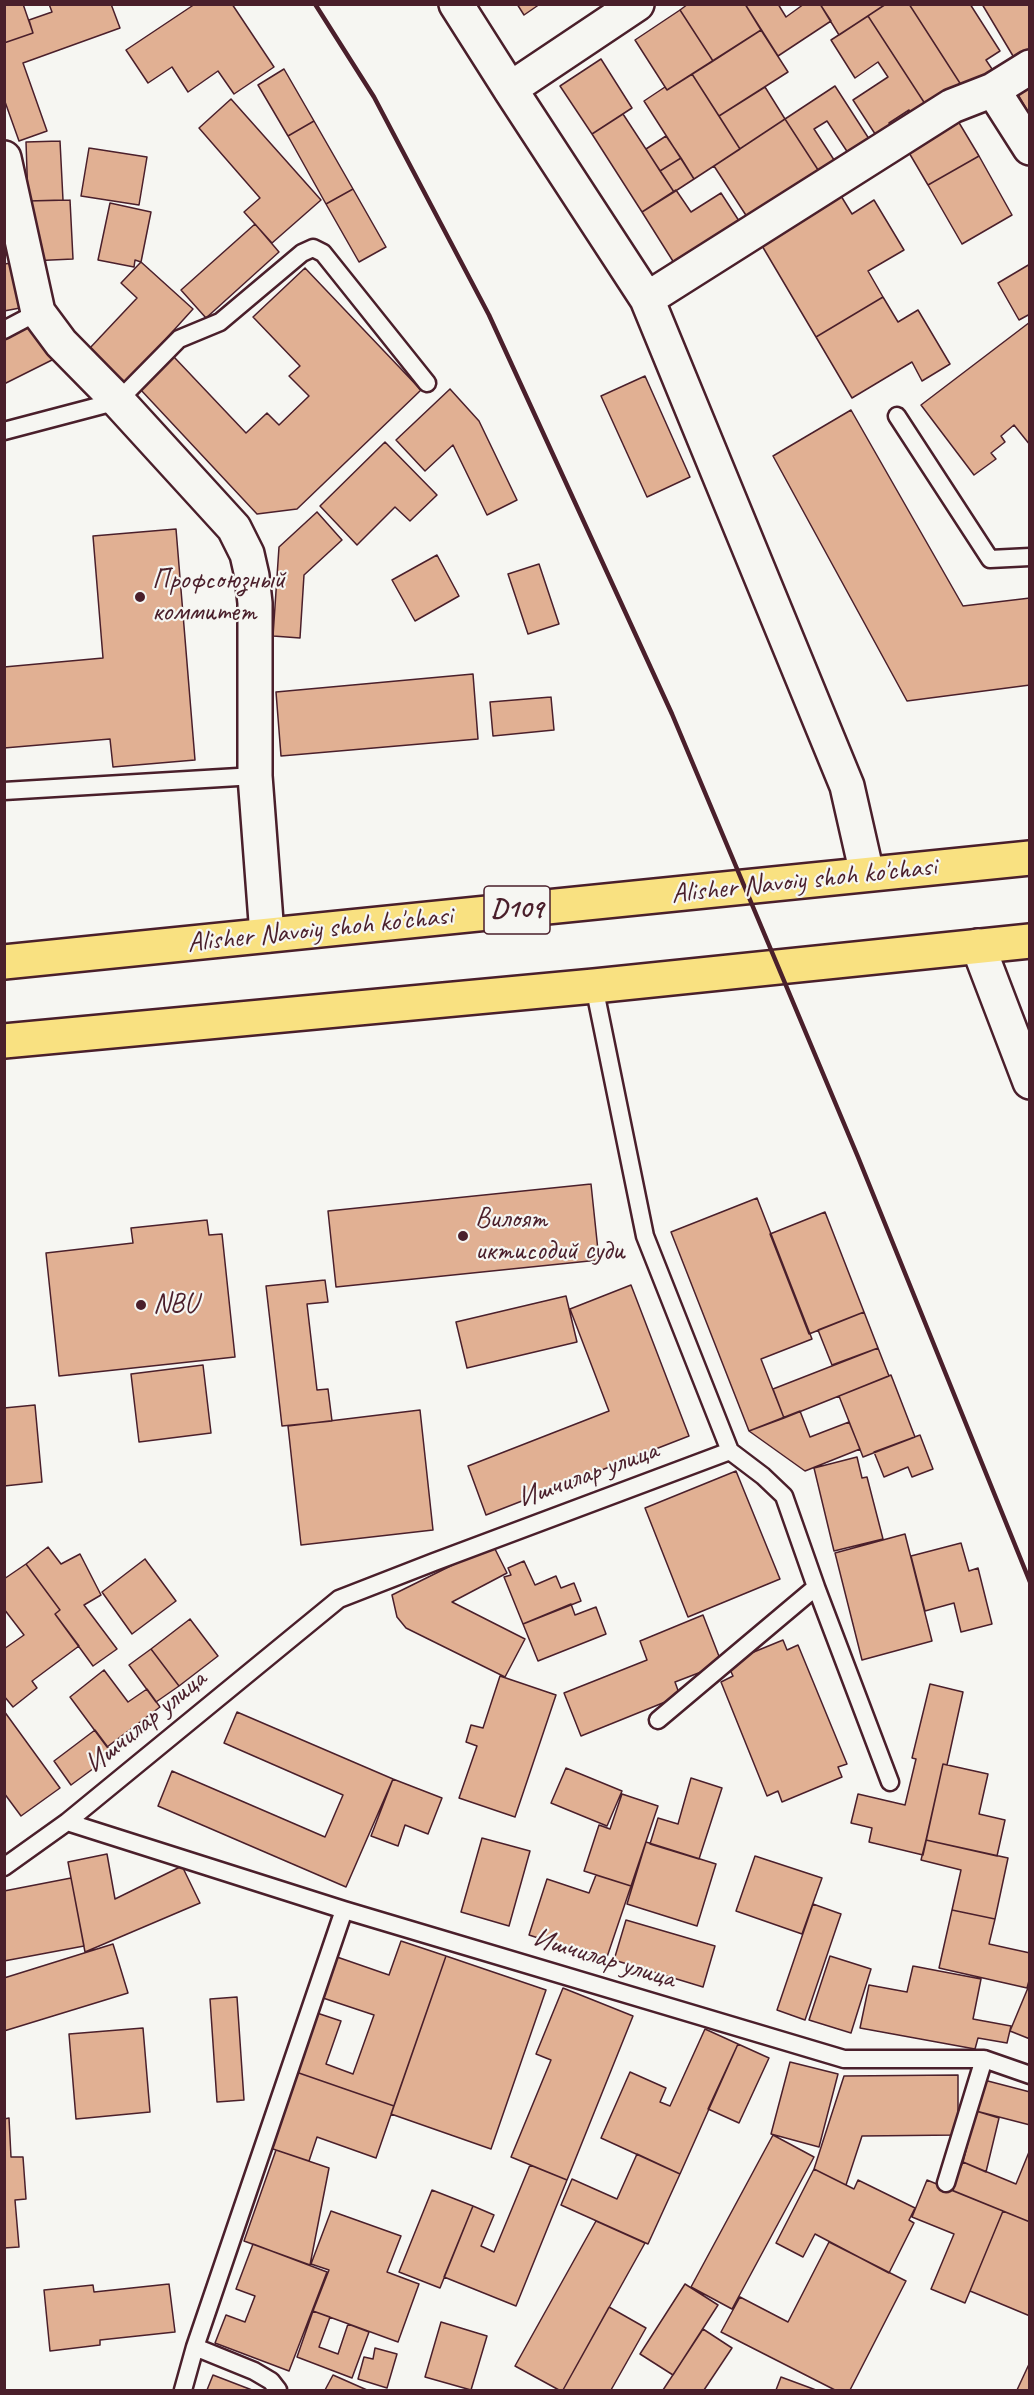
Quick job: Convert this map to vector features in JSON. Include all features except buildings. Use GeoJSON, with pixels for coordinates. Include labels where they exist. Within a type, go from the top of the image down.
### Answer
{"type":"FeatureCollection","features":[{"type":"Feature","properties":{"kind":"main road","name":"Alisher Navoiy shoh ko'chasi"},"geometry":{"type":"LineString","coordinates":[[4,962],[1029,858]]}},
{"type":"Feature","properties":{"kind":"main road"},"geometry":{"type":"LineString","coordinates":[[4,1041],[594,986],[1029,941]]}},
{"type":"Feature","properties":{"kind":"street"},"geometry":{"type":"LineString","coordinates":[[456,4],[647,298],[847,786],[867,874]]}},
{"type":"Feature","properties":{"kind":"street"},"geometry":{"type":"LineString","coordinates":[[510,89],[637,4]]}},
{"type":"Feature","properties":{"kind":"street"},"geometry":{"type":"LineString","coordinates":[[647,298],[952,106],[993,90],[1029,67]]}},
{"type":"Feature","properties":{"kind":"street"},"geometry":{"type":"LineString","coordinates":[[993,90],[1029,148]]}},
{"type":"Feature","properties":{"kind":"street"},"geometry":{"type":"LineString","coordinates":[[4,158],[38,312],[61,343],[118,401],[234,528],[247,554],[255,603],[255,776],[267,935]]}},
{"type":"Feature","properties":{"kind":"street"},"geometry":{"type":"LineString","coordinates":[[978,946],[1029,1082]]}},
{"type":"Feature","properties":{"kind":"lane"},"geometry":{"type":"LineString","coordinates":[[4,431],[118,401],[179,339],[220,322],[302,253],[313,248],[323,253],[331,262],[427,383]]}},
{"type":"Feature","properties":{"kind":"lane"},"geometry":{"type":"LineString","coordinates":[[4,330],[38,312]]}},
{"type":"Feature","properties":{"kind":"lane"},"geometry":{"type":"LineString","coordinates":[[897,416],[990,559],[1029,556]]}},
{"type":"Feature","properties":{"kind":"lane"},"geometry":{"type":"LineString","coordinates":[[4,791],[255,776]]}},
{"type":"Feature","properties":{"kind":"lane"},"geometry":{"type":"LineString","coordinates":[[594,986],[645,1236],[730,1451],[764,1476],[784,1496],[816,1587],[891,1782]]}},
{"type":"Feature","properties":{"kind":"lane","name":"Ишчилар улица"},"geometry":{"type":"LineString","coordinates":[[4,1867],[67,1821],[339,1599],[730,1451]]}},
{"type":"Feature","properties":{"kind":"lane"},"geometry":{"type":"LineString","coordinates":[[658,1720],[816,1587]]}},
{"type":"Feature","properties":{"kind":"lane","name":"Ишчилар улица"},"geometry":{"type":"LineString","coordinates":[[67,1821],[344,1910],[844,2059],[984,2059],[1029,2075]]}},
{"type":"Feature","properties":{"kind":"lane"},"geometry":{"type":"LineString","coordinates":[[183,2391],[195,2347],[344,1910]]}},
{"type":"Feature","properties":{"kind":"lane"},"geometry":{"type":"LineString","coordinates":[[946,2183],[984,2059]]}},
{"type":"Feature","properties":{"kind":"lane"},"geometry":{"type":"LineString","coordinates":[[195,2347],[254,2371],[271,2381],[278,2391]]}},
{"type":"Feature","properties":{"kind":"railway"},"geometry":{"type":"LineString","coordinates":[[315,4],[374,97],[489,315],[672,714],[858,1157],[1030,1582]]}},
{"type":"Feature","properties":{"kind":"place","name":"Профсоюзный коммитет"},"geometry":{"type":"Point","coordinates":[140,597]}},
{"type":"Feature","properties":{"kind":"place","name":"Вилоят иктисодий суди"},"geometry":{"type":"Point","coordinates":[463,1236]}},
{"type":"Feature","properties":{"kind":"place","name":"NBU"},"geometry":{"type":"Point","coordinates":[141,1305]}}]}
